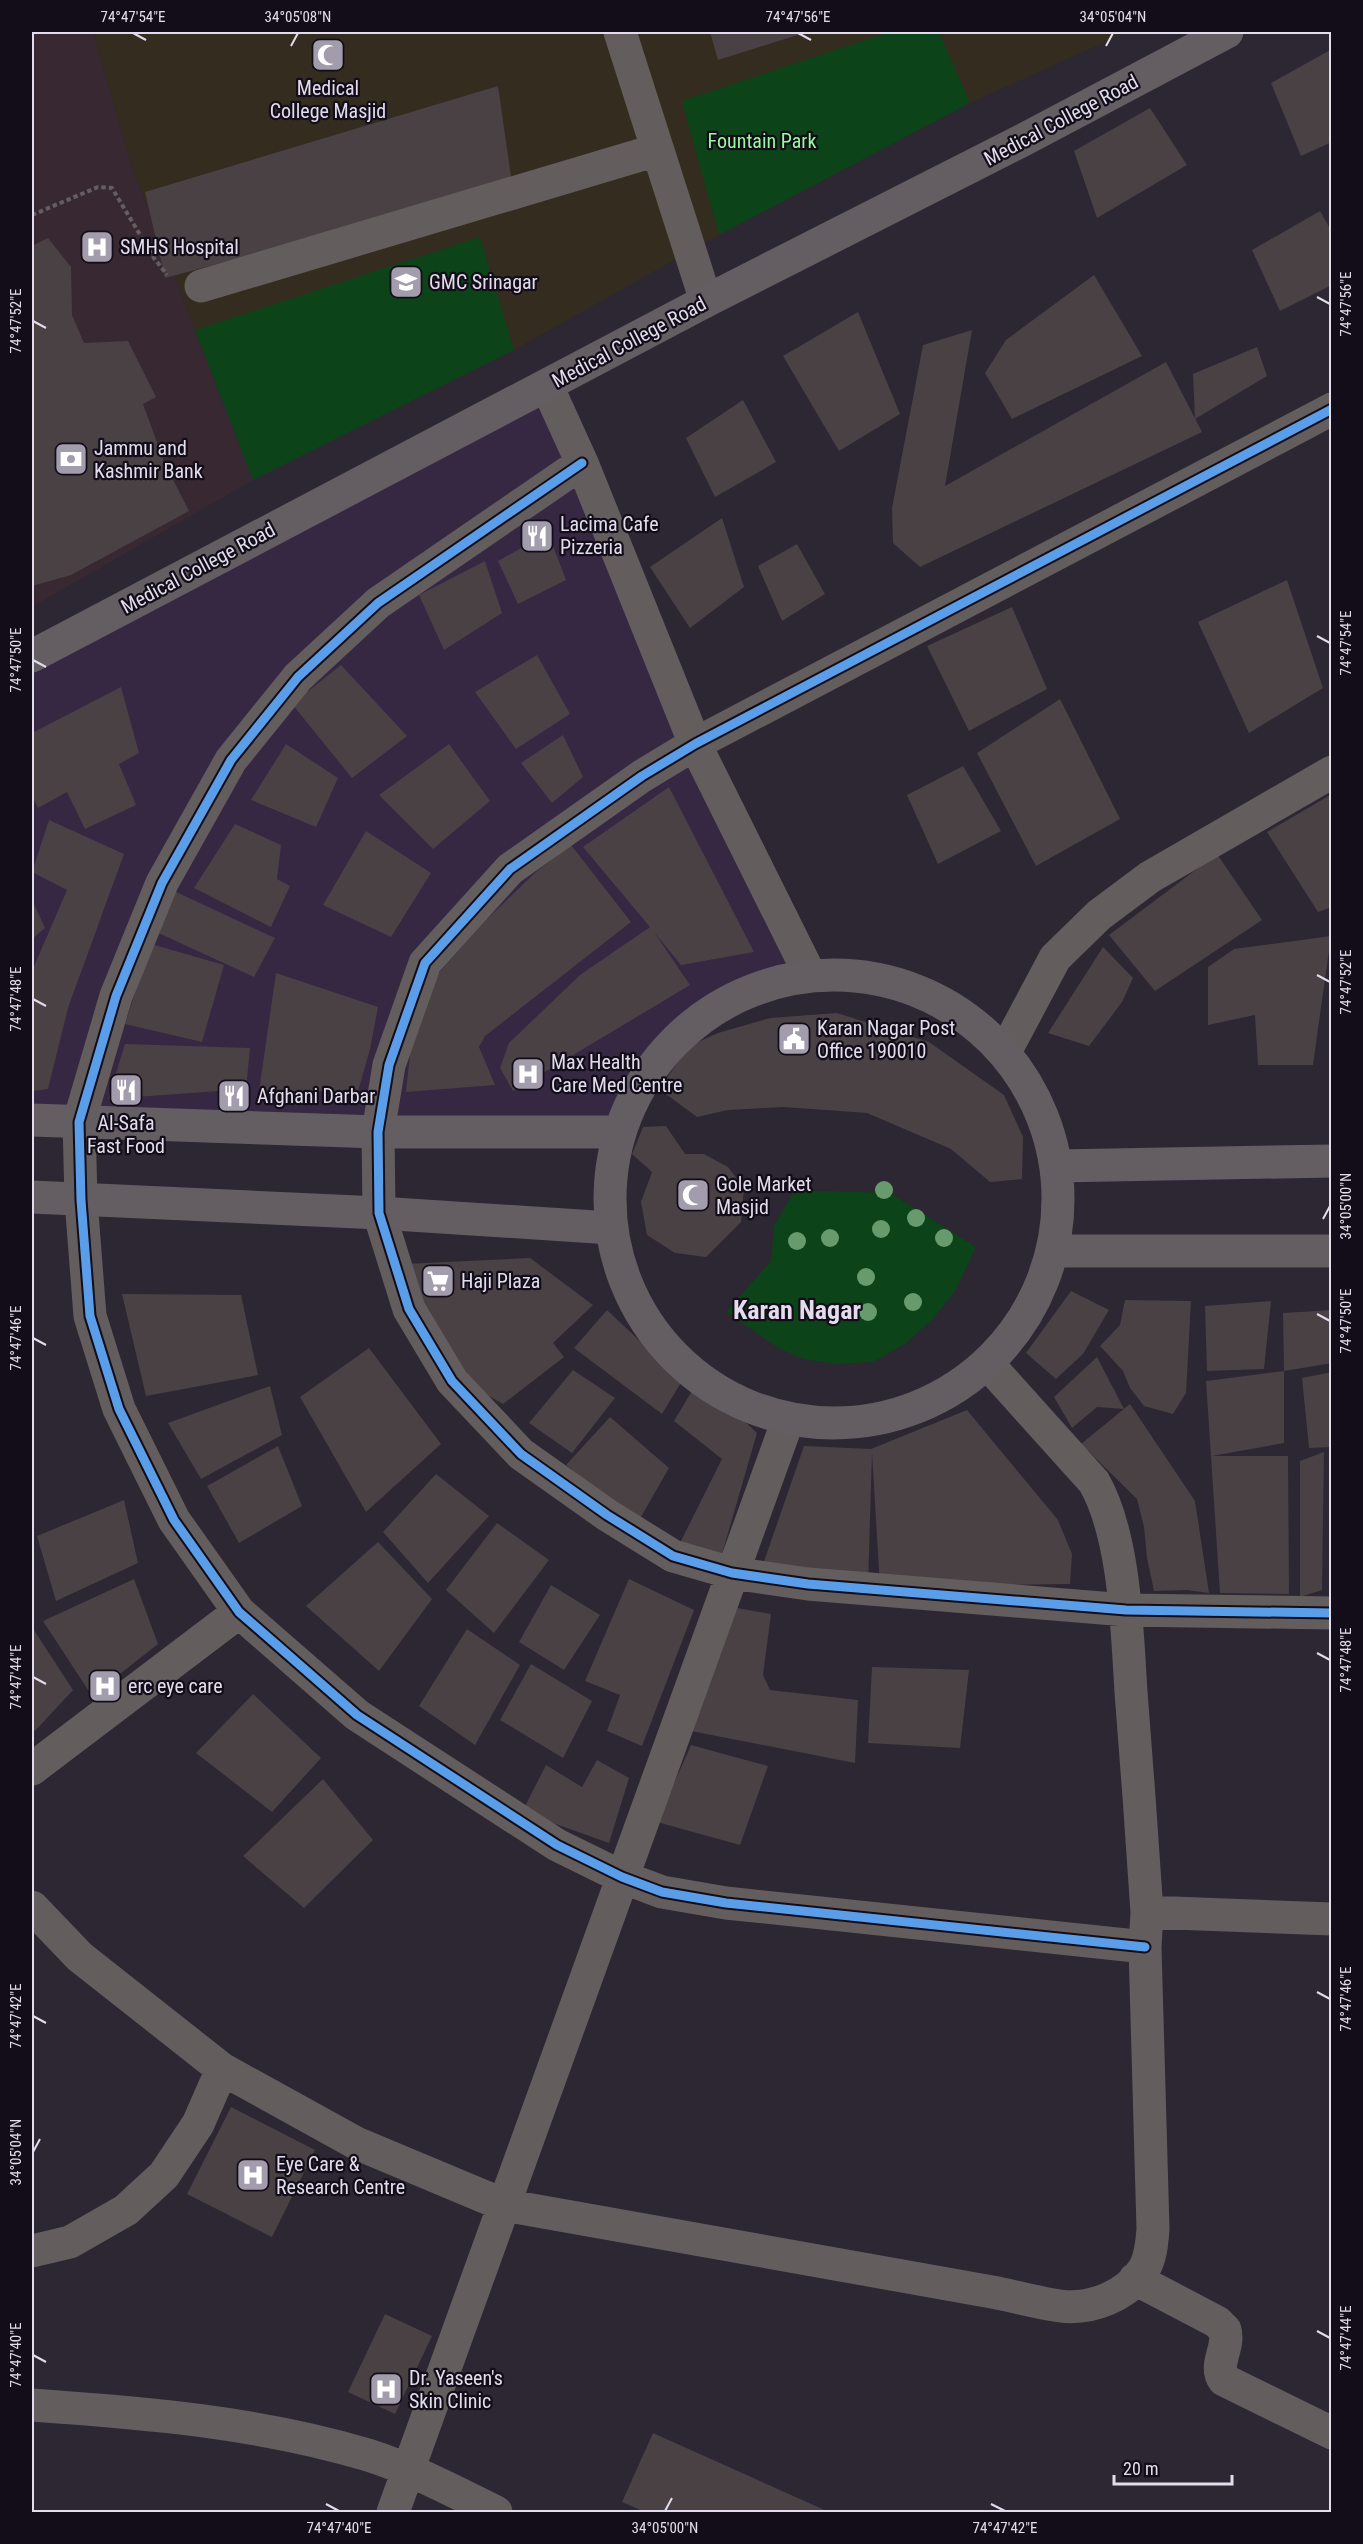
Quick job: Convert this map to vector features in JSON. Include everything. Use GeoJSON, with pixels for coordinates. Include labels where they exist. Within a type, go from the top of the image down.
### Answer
{"type":"FeatureCollection","features":[{"type":"Feature","properties":{"kind":"main road","name":"Medical College Road"},"geometry":{"type":"LineString","coordinates":[[32,656],[706,301],[1023,140],[1227,32]]}},
{"type":"Feature","properties":{"kind":"main road"},"geometry":{"type":"LineString","coordinates":[[808,971],[899,983],[957,1010],[1005,1052],[1039,1106],[1057,1166],[1059,1209],[1053,1251],[1033,1304],[987,1363],[939,1398],[865,1422],[788,1420],[727,1397],[674,1358],[636,1306],[619,1268],[611,1228],[610,1180],[620,1132],[644,1080],[680,1036],[726,1002],[808,971]]}},
{"type":"Feature","properties":{"kind":"main road"},"geometry":{"type":"LineString","coordinates":[[32,1120],[378,1132],[620,1132]]}},
{"type":"Feature","properties":{"kind":"main road"},"geometry":{"type":"LineString","coordinates":[[1057,1166],[1332,1161]]}},
{"type":"Feature","properties":{"kind":"main road"},"geometry":{"type":"LineString","coordinates":[[32,1197],[379,1213],[611,1228]]}},
{"type":"Feature","properties":{"kind":"main road"},"geometry":{"type":"LineString","coordinates":[[1053,1251],[1332,1251]]}},
{"type":"Feature","properties":{"kind":"street"},"geometry":{"type":"LineString","coordinates":[[620,32],[706,301]]}},
{"type":"Feature","properties":{"kind":"street"},"geometry":{"type":"LineString","coordinates":[[201,286],[657,150]]}},
{"type":"Feature","properties":{"kind":"street"},"geometry":{"type":"LineString","coordinates":[[547,386],[582,463],[695,744],[808,971]]}},
{"type":"Feature","properties":{"kind":"street"},"geometry":{"type":"LineString","coordinates":[[1332,409],[695,744],[642,777],[510,869],[424,963],[389,1065],[378,1132],[379,1213],[409,1309],[452,1381],[521,1454],[607,1515],[673,1556],[732,1573],[808,1584],[1126,1610],[1332,1612]]}},
{"type":"Feature","properties":{"kind":"street"},"geometry":{"type":"LineString","coordinates":[[582,463],[378,603],[298,677],[231,760],[158,893],[116,996],[79,1122],[81,1200],[90,1316],[119,1409],[174,1520],[239,1612],[357,1715],[557,1845],[622,1877],[662,1892],[726,1903],[1145,1947]]}},
{"type":"Feature","properties":{"kind":"street"},"geometry":{"type":"LineString","coordinates":[[1005,1052],[1055,958],[1099,915],[1150,877],[1332,772]]}},
{"type":"Feature","properties":{"kind":"street"},"geometry":{"type":"LineString","coordinates":[[32,1907],[80,1957],[222,2069],[356,2143],[504,2205],[1060,2306],[1079,2307],[1101,2302],[1122,2291],[1144,2269],[1150,2252],[1153,2229],[1145,1947],[1147,1912],[1126,1610],[1113,1528],[1106,1502],[1094,1482],[987,1363]]}},
{"type":"Feature","properties":{"kind":"street"},"geometry":{"type":"LineString","coordinates":[[393,2512],[788,1420]]}},
{"type":"Feature","properties":{"kind":"street"},"geometry":{"type":"LineString","coordinates":[[32,1769],[239,1612]]}},
{"type":"Feature","properties":{"kind":"street"},"geometry":{"type":"LineString","coordinates":[[1147,1912],[1332,1919]]}},
{"type":"Feature","properties":{"kind":"street"},"geometry":{"type":"LineString","coordinates":[[32,2251],[70,2242],[126,2210],[164,2175],[198,2124],[222,2069]]}},
{"type":"Feature","properties":{"kind":"street"},"geometry":{"type":"LineString","coordinates":[[1135,2279],[1217,2322],[1225,2330],[1226,2346],[1219,2374],[1224,2380],[1332,2433]]}},
{"type":"Feature","properties":{"kind":"street"},"geometry":{"type":"LineString","coordinates":[[32,2405],[234,2424],[300,2437],[369,2456],[408,2470],[496,2512]]}},
{"type":"Feature","properties":{"kind":"path"},"geometry":{"type":"LineString","coordinates":[[32,215],[98,187],[112,188],[164,273],[184,285],[201,286]]}},
{"type":"Feature","properties":{"kind":"shaded area","name":"SMHS Hospital"},"geometry":{"type":"Polygon","coordinates":[[[32,32],[93,32],[131,165],[253,480],[32,607],[32,32]]]}},
{"type":"Feature","properties":{"kind":"shaded area","name":"GMC Srinagar"},"geometry":{"type":"Polygon","coordinates":[[[93,32],[1127,32],[970,103],[719,235],[514,350],[253,480],[131,165],[93,32]]]}},
{"type":"Feature","properties":{"kind":"shaded area"},"geometry":{"type":"Polygon","coordinates":[[[547,386],[808,971],[726,1002],[680,1036],[644,1080],[620,1132],[32,1121],[32,661],[547,386]]]}},
{"type":"Feature","properties":{"kind":"green space","name":"Fountain Park"},"geometry":{"type":"Polygon","coordinates":[[[889,32],[939,32],[970,103],[719,235],[682,101],[889,32]]]}},
{"type":"Feature","properties":{"kind":"green space"},"geometry":{"type":"Polygon","coordinates":[[[480,237],[514,350],[253,480],[195,330],[480,237]]]}},
{"type":"Feature","properties":{"kind":"green space"},"geometry":{"type":"Polygon","coordinates":[[[795,1190],[890,1193],[976,1247],[955,1291],[932,1320],[906,1343],[873,1362],[836,1364],[803,1359],[780,1349],[726,1312],[771,1261],[774,1226],[795,1190]]]}},
{"type":"Feature","properties":{"kind":"building"},"geometry":{"type":"Polygon","coordinates":[[[710,32],[807,32],[718,60],[710,32]]]}},
{"type":"Feature","properties":{"kind":"building"},"geometry":{"type":"Polygon","coordinates":[[[1332,49],[1332,142],[1301,156],[1271,83],[1332,49]]]}},
{"type":"Feature","properties":{"kind":"building"},"geometry":{"type":"Polygon","coordinates":[[[498,86],[512,184],[165,278],[145,192],[498,86]]]}},
{"type":"Feature","properties":{"kind":"building"},"geometry":{"type":"Polygon","coordinates":[[[1150,108],[1187,165],[1097,218],[1074,151],[1150,108]]]}},
{"type":"Feature","properties":{"kind":"building"},"geometry":{"type":"Polygon","coordinates":[[[1320,211],[1332,232],[1332,285],[1280,311],[1252,250],[1320,211]]]}},
{"type":"Feature","properties":{"kind":"building"},"geometry":{"type":"Polygon","coordinates":[[[48,238],[71,267],[72,315],[84,343],[128,341],[156,397],[143,404],[164,462],[189,511],[71,575],[32,586],[32,246],[48,238]]]}},
{"type":"Feature","properties":{"kind":"building"},"geometry":{"type":"Polygon","coordinates":[[[1094,275],[1142,356],[1012,419],[985,373],[1006,340],[1094,275]]]}},
{"type":"Feature","properties":{"kind":"building"},"geometry":{"type":"Polygon","coordinates":[[[858,312],[900,414],[839,451],[783,356],[858,312]]]}},
{"type":"Feature","properties":{"kind":"building"},"geometry":{"type":"Polygon","coordinates":[[[972,330],[945,486],[1166,362],[1202,432],[920,567],[893,543],[892,508],[923,345],[972,330]]]}},
{"type":"Feature","properties":{"kind":"building"},"geometry":{"type":"Polygon","coordinates":[[[1257,347],[1267,376],[1195,419],[1193,374],[1257,347]]]}},
{"type":"Feature","properties":{"kind":"building"},"geometry":{"type":"Polygon","coordinates":[[[743,400],[776,462],[715,497],[686,438],[743,400]]]}},
{"type":"Feature","properties":{"kind":"building"},"geometry":{"type":"Polygon","coordinates":[[[722,518],[744,587],[690,628],[650,567],[722,518]]]}},
{"type":"Feature","properties":{"kind":"building"},"geometry":{"type":"Polygon","coordinates":[[[548,533],[566,580],[518,604],[498,561],[548,533]]]}},
{"type":"Feature","properties":{"kind":"building"},"geometry":{"type":"Polygon","coordinates":[[[797,544],[825,594],[782,621],[758,566],[797,544]]]}},
{"type":"Feature","properties":{"kind":"building"},"geometry":{"type":"Polygon","coordinates":[[[485,561],[502,613],[444,650],[419,595],[485,561]]]}},
{"type":"Feature","properties":{"kind":"building"},"geometry":{"type":"Polygon","coordinates":[[[1287,580],[1323,688],[1249,733],[1198,622],[1287,580]]]}},
{"type":"Feature","properties":{"kind":"building"},"geometry":{"type":"Polygon","coordinates":[[[1012,607],[1047,689],[969,731],[927,646],[1012,607]]]}},
{"type":"Feature","properties":{"kind":"building"},"geometry":{"type":"Polygon","coordinates":[[[537,655],[570,714],[516,749],[475,692],[537,655]]]}},
{"type":"Feature","properties":{"kind":"building"},"geometry":{"type":"Polygon","coordinates":[[[341,665],[407,736],[352,778],[292,704],[341,665]]]}},
{"type":"Feature","properties":{"kind":"building"},"geometry":{"type":"Polygon","coordinates":[[[121,687],[139,753],[119,764],[136,805],[85,829],[67,792],[38,808],[32,796],[32,733],[121,687]]]}},
{"type":"Feature","properties":{"kind":"building"},"geometry":{"type":"Polygon","coordinates":[[[1060,699],[1120,819],[1036,866],[977,753],[1060,699]]]}},
{"type":"Feature","properties":{"kind":"building"},"geometry":{"type":"Polygon","coordinates":[[[563,735],[583,777],[552,803],[521,763],[563,735]]]}},
{"type":"Feature","properties":{"kind":"building"},"geometry":{"type":"Polygon","coordinates":[[[286,744],[338,778],[316,827],[251,800],[286,744]]]}},
{"type":"Feature","properties":{"kind":"building"},"geometry":{"type":"Polygon","coordinates":[[[449,744],[490,801],[433,849],[379,795],[449,744]]]}},
{"type":"Feature","properties":{"kind":"building"},"geometry":{"type":"Polygon","coordinates":[[[963,766],[1001,831],[938,864],[907,795],[963,766]]]}},
{"type":"Feature","properties":{"kind":"building"},"geometry":{"type":"Polygon","coordinates":[[[669,787],[754,952],[681,965],[654,932],[690,985],[513,1091],[500,1068],[509,1043],[580,975],[650,927],[583,847],[669,787]]]}},
{"type":"Feature","properties":{"kind":"building"},"geometry":{"type":"Polygon","coordinates":[[[1332,794],[1332,907],[1318,912],[1267,832],[1332,794]]]}},
{"type":"Feature","properties":{"kind":"building"},"geometry":{"type":"Polygon","coordinates":[[[49,820],[124,854],[68,1008],[48,1089],[32,1091],[32,971],[67,890],[32,872],[49,820]]]}},
{"type":"Feature","properties":{"kind":"building"},"geometry":{"type":"Polygon","coordinates":[[[235,824],[281,845],[277,879],[290,886],[271,927],[194,888],[235,824]]]}},
{"type":"Feature","properties":{"kind":"building"},"geometry":{"type":"Polygon","coordinates":[[[366,831],[431,873],[391,937],[323,905],[366,831]]]}},
{"type":"Feature","properties":{"kind":"building"},"geometry":{"type":"Polygon","coordinates":[[[571,845],[631,922],[485,1036],[479,1047],[495,1085],[406,1092],[411,1045],[437,975],[485,921],[536,872],[571,845]]]}},
{"type":"Feature","properties":{"kind":"building"},"geometry":{"type":"Polygon","coordinates":[[[1217,854],[1262,920],[1155,991],[1109,935],[1217,854]]]}},
{"type":"Feature","properties":{"kind":"building"},"geometry":{"type":"Polygon","coordinates":[[[174,891],[275,938],[254,977],[152,930],[174,891]]]}},
{"type":"Feature","properties":{"kind":"building"},"geometry":{"type":"Polygon","coordinates":[[[32,900],[45,928],[32,939],[32,900]]]}},
{"type":"Feature","properties":{"kind":"building"},"geometry":{"type":"Polygon","coordinates":[[[1331,936],[1313,1065],[1258,1065],[1255,1015],[1208,1025],[1208,967],[1234,949],[1331,936]]]}},
{"type":"Feature","properties":{"kind":"building"},"geometry":{"type":"Polygon","coordinates":[[[151,944],[224,965],[202,1042],[125,1024],[151,944]]]}},
{"type":"Feature","properties":{"kind":"building"},"geometry":{"type":"Polygon","coordinates":[[[1103,947],[1133,978],[1122,1002],[1089,1046],[1048,1033],[1103,947]]]}},
{"type":"Feature","properties":{"kind":"building"},"geometry":{"type":"Polygon","coordinates":[[[276,973],[378,1007],[370,1049],[357,1095],[317,1091],[259,1091],[276,973]]]}},
{"type":"Feature","properties":{"kind":"building"},"geometry":{"type":"Polygon","coordinates":[[[837,1013],[929,1042],[1004,1095],[1023,1137],[1022,1179],[990,1182],[951,1149],[867,1113],[784,1107],[728,1110],[697,1117],[659,1089],[689,1046],[718,1033],[770,1018],[837,1013]]]}},
{"type":"Feature","properties":{"kind":"building"},"geometry":{"type":"Polygon","coordinates":[[[125,1044],[250,1048],[246,1089],[108,1099],[125,1044]]]}},
{"type":"Feature","properties":{"kind":"building","name":"Gole Market Masjid"},"geometry":{"type":"Polygon","coordinates":[[[666,1126],[685,1154],[704,1154],[728,1167],[744,1188],[741,1222],[706,1257],[675,1253],[647,1235],[641,1202],[652,1172],[632,1154],[643,1127],[666,1126]]]}},
{"type":"Feature","properties":{"kind":"building"},"geometry":{"type":"Polygon","coordinates":[[[530,1258],[593,1305],[553,1343],[564,1357],[503,1404],[461,1380],[404,1264],[530,1258]]]}},
{"type":"Feature","properties":{"kind":"building"},"geometry":{"type":"Polygon","coordinates":[[[1071,1291],[1109,1310],[1083,1354],[1056,1379],[1026,1353],[1071,1291]]]}},
{"type":"Feature","properties":{"kind":"building"},"geometry":{"type":"Polygon","coordinates":[[[122,1294],[241,1295],[258,1375],[146,1396],[122,1294]]]}},
{"type":"Feature","properties":{"kind":"building"},"geometry":{"type":"Polygon","coordinates":[[[1125,1300],[1191,1301],[1186,1393],[1173,1414],[1144,1406],[1130,1388],[1123,1371],[1100,1346],[1120,1325],[1125,1300]]]}},
{"type":"Feature","properties":{"kind":"building"},"geometry":{"type":"Polygon","coordinates":[[[1271,1301],[1264,1369],[1207,1371],[1205,1306],[1271,1301]]]}},
{"type":"Feature","properties":{"kind":"building"},"geometry":{"type":"Polygon","coordinates":[[[607,1310],[682,1381],[662,1414],[574,1348],[607,1310]]]}},
{"type":"Feature","properties":{"kind":"building"},"geometry":{"type":"Polygon","coordinates":[[[1332,1310],[1332,1363],[1284,1371],[1283,1313],[1332,1310]]]}},
{"type":"Feature","properties":{"kind":"building"},"geometry":{"type":"Polygon","coordinates":[[[369,1348],[441,1444],[366,1512],[300,1397],[369,1348]]]}},
{"type":"Feature","properties":{"kind":"building"},"geometry":{"type":"Polygon","coordinates":[[[1097,1357],[1124,1409],[1097,1407],[1072,1428],[1054,1397],[1097,1357]]]}},
{"type":"Feature","properties":{"kind":"building"},"geometry":{"type":"Polygon","coordinates":[[[573,1370],[615,1398],[572,1453],[529,1423],[573,1370]]]}},
{"type":"Feature","properties":{"kind":"building"},"geometry":{"type":"Polygon","coordinates":[[[1284,1371],[1284,1443],[1212,1456],[1288,1456],[1289,1594],[1220,1593],[1206,1381],[1284,1371]]]}},
{"type":"Feature","properties":{"kind":"building"},"geometry":{"type":"Polygon","coordinates":[[[1332,1372],[1332,1447],[1309,1448],[1302,1378],[1332,1372]]]}},
{"type":"Feature","properties":{"kind":"building"},"geometry":{"type":"Polygon","coordinates":[[[270,1386],[282,1435],[201,1479],[168,1423],[270,1386]]]}},
{"type":"Feature","properties":{"kind":"building"},"geometry":{"type":"Polygon","coordinates":[[[692,1391],[739,1416],[757,1433],[720,1561],[680,1543],[722,1459],[674,1421],[692,1391]]]}},
{"type":"Feature","properties":{"kind":"building"},"geometry":{"type":"Polygon","coordinates":[[[1130,1404],[1195,1501],[1209,1593],[1187,1590],[1154,1591],[1137,1499],[1081,1444],[1130,1404]]]}},
{"type":"Feature","properties":{"kind":"building"},"geometry":{"type":"Polygon","coordinates":[[[967,1410],[1058,1520],[1072,1554],[1070,1584],[880,1587],[872,1453],[868,1586],[759,1576],[804,1446],[871,1449],[967,1410]]]}},
{"type":"Feature","properties":{"kind":"building"},"geometry":{"type":"Polygon","coordinates":[[[610,1417],[669,1468],[638,1522],[566,1465],[610,1417]]]}},
{"type":"Feature","properties":{"kind":"building"},"geometry":{"type":"Polygon","coordinates":[[[278,1446],[302,1506],[239,1543],[207,1486],[278,1446]]]}},
{"type":"Feature","properties":{"kind":"building"},"geometry":{"type":"Polygon","coordinates":[[[1324,1452],[1322,1590],[1300,1597],[1300,1461],[1324,1452]]]}},
{"type":"Feature","properties":{"kind":"building"},"geometry":{"type":"Polygon","coordinates":[[[436,1474],[489,1516],[428,1583],[383,1532],[436,1474]]]}},
{"type":"Feature","properties":{"kind":"building"},"geometry":{"type":"Polygon","coordinates":[[[124,1500],[138,1563],[56,1601],[37,1536],[124,1500]]]}},
{"type":"Feature","properties":{"kind":"building"},"geometry":{"type":"Polygon","coordinates":[[[497,1523],[549,1560],[494,1633],[446,1590],[497,1523]]]}},
{"type":"Feature","properties":{"kind":"building"},"geometry":{"type":"Polygon","coordinates":[[[378,1542],[432,1599],[379,1671],[306,1606],[378,1542]]]}},
{"type":"Feature","properties":{"kind":"building"},"geometry":{"type":"Polygon","coordinates":[[[134,1579],[158,1644],[92,1696],[43,1621],[134,1579]]]}},
{"type":"Feature","properties":{"kind":"building"},"geometry":{"type":"Polygon","coordinates":[[[629,1579],[694,1610],[642,1746],[607,1731],[620,1695],[585,1681],[629,1579]]]}},
{"type":"Feature","properties":{"kind":"building"},"geometry":{"type":"Polygon","coordinates":[[[551,1585],[600,1615],[564,1670],[519,1642],[551,1585]]]}},
{"type":"Feature","properties":{"kind":"building"},"geometry":{"type":"Polygon","coordinates":[[[737,1608],[771,1614],[763,1675],[770,1690],[858,1700],[855,1763],[691,1731],[737,1608]]]}},
{"type":"Feature","properties":{"kind":"building"},"geometry":{"type":"Polygon","coordinates":[[[32,1627],[73,1690],[35,1731],[32,1727],[32,1627]]]}},
{"type":"Feature","properties":{"kind":"building"},"geometry":{"type":"Polygon","coordinates":[[[467,1629],[520,1665],[475,1745],[419,1706],[467,1629]]]}},
{"type":"Feature","properties":{"kind":"building"},"geometry":{"type":"Polygon","coordinates":[[[531,1664],[592,1701],[563,1758],[500,1720],[531,1664]]]}},
{"type":"Feature","properties":{"kind":"building"},"geometry":{"type":"Polygon","coordinates":[[[872,1667],[969,1670],[960,1748],[868,1743],[872,1667]]]}},
{"type":"Feature","properties":{"kind":"building"},"geometry":{"type":"Polygon","coordinates":[[[253,1694],[321,1758],[272,1812],[196,1753],[253,1694]]]}},
{"type":"Feature","properties":{"kind":"building"},"geometry":{"type":"Polygon","coordinates":[[[691,1745],[768,1766],[740,1845],[657,1822],[691,1745]]]}},
{"type":"Feature","properties":{"kind":"building"},"geometry":{"type":"Polygon","coordinates":[[[597,1760],[629,1778],[609,1843],[522,1812],[546,1765],[582,1787],[597,1760]]]}},
{"type":"Feature","properties":{"kind":"building"},"geometry":{"type":"Polygon","coordinates":[[[323,1779],[373,1840],[304,1908],[243,1856],[323,1779]]]}},
{"type":"Feature","properties":{"kind":"building"},"geometry":{"type":"Polygon","coordinates":[[[231,2107],[315,2150],[272,2237],[187,2194],[231,2107]]]}},
{"type":"Feature","properties":{"kind":"building"},"geometry":{"type":"Polygon","coordinates":[[[385,2314],[432,2336],[395,2414],[348,2392],[385,2314]]]}},
{"type":"Feature","properties":{"kind":"building"},"geometry":{"type":"Polygon","coordinates":[[[653,2433],[829,2512],[645,2512],[622,2502],[653,2433]]]}},
{"type":"Feature","properties":{"kind":"cycle path"},"geometry":{"type":"LineString","coordinates":[[1332,409],[695,744],[642,776],[510,869],[425,963],[389,1065],[378,1132],[379,1213],[409,1309],[452,1381],[521,1454],[607,1515],[673,1556],[732,1573],[808,1584],[1126,1610],[1332,1613]]}},
{"type":"Feature","properties":{"kind":"cycle path"},"geometry":{"type":"LineString","coordinates":[[582,463],[378,603],[298,677],[231,760],[162,883],[116,996],[79,1122],[81,1200],[90,1316],[119,1409],[174,1520],[239,1612],[357,1715],[557,1845],[622,1877],[662,1892],[726,1903],[1145,1947]]}},
{"type":"Feature","properties":{"kind":"place","name":"Medical College Masjid"},"geometry":{"type":"Point","coordinates":[328,55]}},
{"type":"Feature","properties":{"kind":"place","name":"SMHS Hospital"},"geometry":{"type":"Point","coordinates":[97,247]}},
{"type":"Feature","properties":{"kind":"place","name":"GMC Srinagar"},"geometry":{"type":"Point","coordinates":[406,282]}},
{"type":"Feature","properties":{"kind":"place","name":"Jammu and Kashmir Bank"},"geometry":{"type":"Point","coordinates":[71,459]}},
{"type":"Feature","properties":{"kind":"place","name":"Lacima Cafe Pizzeria"},"geometry":{"type":"Point","coordinates":[537,536]}},
{"type":"Feature","properties":{"kind":"place","name":"Karan Nagar Post Office 190010"},"geometry":{"type":"Point","coordinates":[794,1039]}},
{"type":"Feature","properties":{"kind":"place","name":"Max Health Care Med Centre"},"geometry":{"type":"Point","coordinates":[528,1074]}},
{"type":"Feature","properties":{"kind":"place","name":"Al-Safa Fast Food"},"geometry":{"type":"Point","coordinates":[126,1090]}},
{"type":"Feature","properties":{"kind":"place","name":"Afghani Darbar"},"geometry":{"type":"Point","coordinates":[234,1096]}},
{"type":"Feature","properties":{"kind":"place","name":"Gole Market Masjid"},"geometry":{"type":"Point","coordinates":[693,1195]}},
{"type":"Feature","properties":{"kind":"place","name":"Haji Plaza"},"geometry":{"type":"Point","coordinates":[438,1281]}},
{"type":"Feature","properties":{"kind":"place","name":"erc eye care"},"geometry":{"type":"Point","coordinates":[105,1686]}},
{"type":"Feature","properties":{"kind":"place","name":"Eye Care & Research Centre"},"geometry":{"type":"Point","coordinates":[253,2175]}},
{"type":"Feature","properties":{"kind":"place","name":"Dr. Yaseen's Skin Clinic"},"geometry":{"type":"Point","coordinates":[386,2389]}},
{"type":"Feature","properties":{"kind":"district","name":"Karan Nagar"},"geometry":{"type":"Point","coordinates":[797,1310]}}]}
